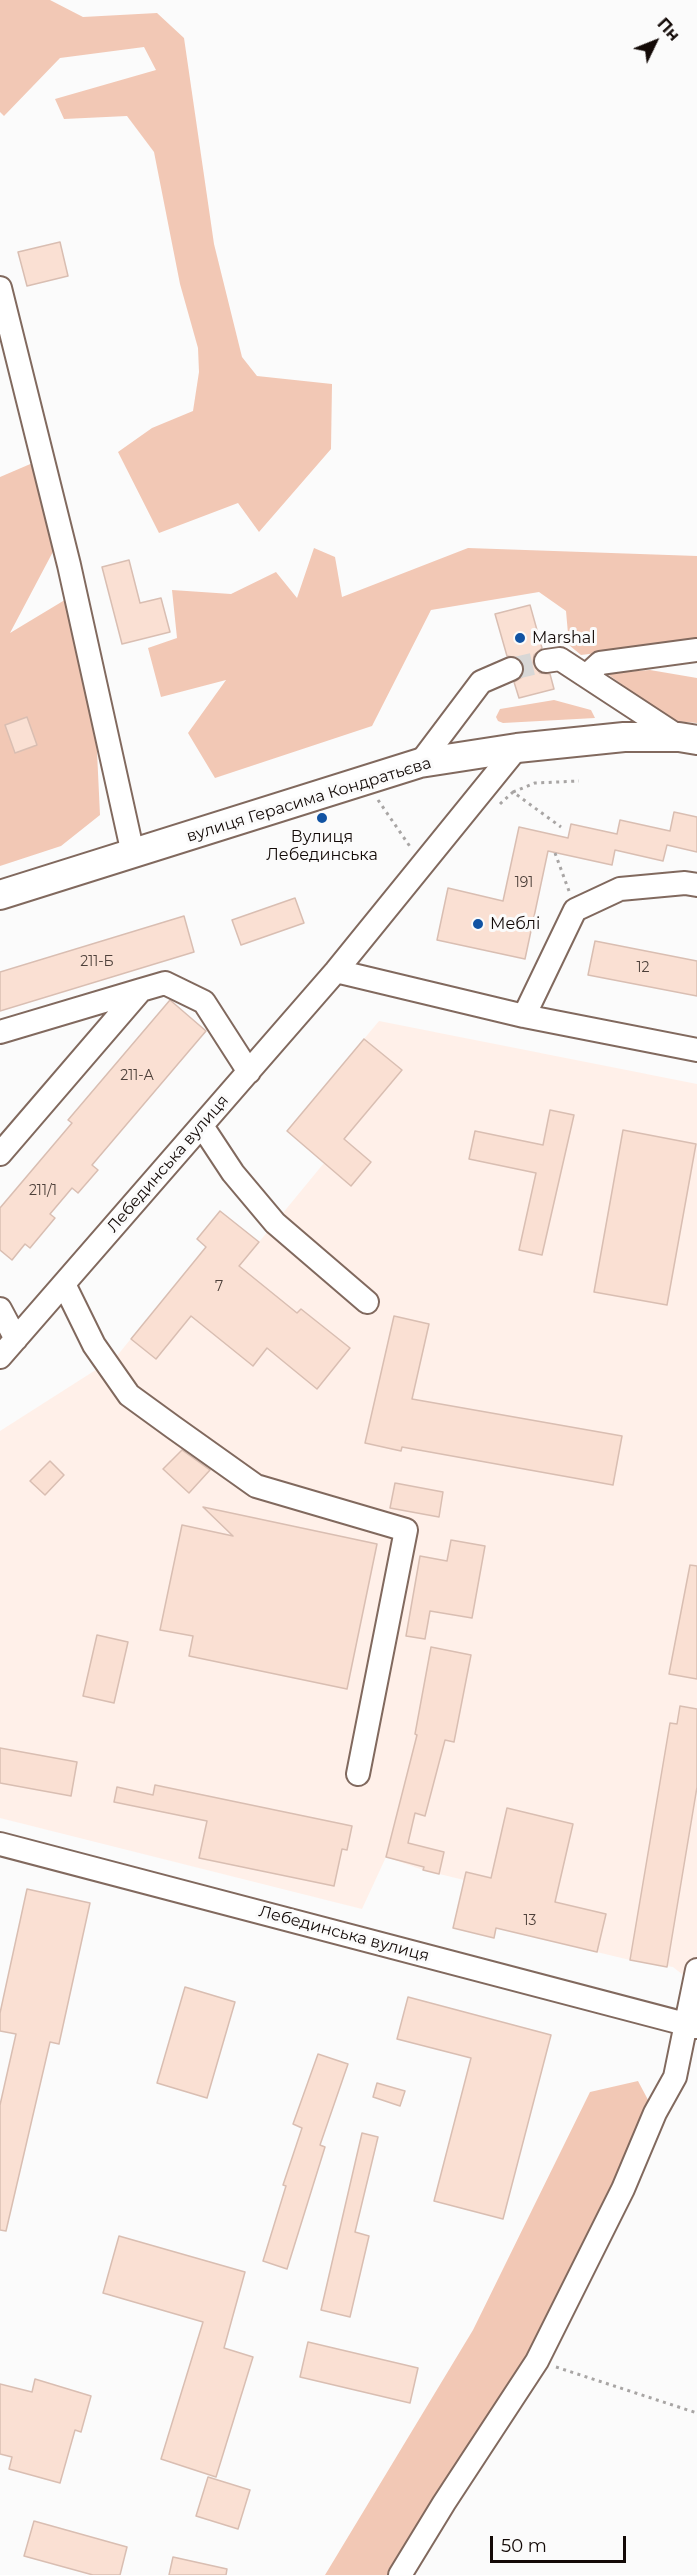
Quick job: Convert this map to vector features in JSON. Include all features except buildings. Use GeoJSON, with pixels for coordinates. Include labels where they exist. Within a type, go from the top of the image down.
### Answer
{"type":"FeatureCollection","features":[{"type":"Feature","properties":{"kind":"main road","name":"вулиця Герасима Кондратьєва"},"geometry":{"type":"LineString","coordinates":[[0,895],[420,763],[517,747],[624,737],[688,739]]}},
{"type":"Feature","properties":{"kind":"street"},"geometry":{"type":"LineString","coordinates":[[0,288],[3,311],[69,565],[133,854]]}},
{"type":"Feature","properties":{"kind":"street"},"geometry":{"type":"LineString","coordinates":[[587,675],[600,663],[697,650]]}},
{"type":"Feature","properties":{"kind":"street"},"geometry":{"type":"LineString","coordinates":[[546,661],[560,659],[688,739]]}},
{"type":"Feature","properties":{"kind":"street"},"geometry":{"type":"LineString","coordinates":[[420,763],[481,682],[511,669]]}},
{"type":"Feature","properties":{"kind":"street","name":"Лебединська вулиця"},"geometry":{"type":"LineString","coordinates":[[0,1357],[336,970],[517,747]]}},
{"type":"Feature","properties":{"kind":"street"},"geometry":{"type":"LineString","coordinates":[[524,1016],[576,910],[620,889],[685,883],[697,885]]}},
{"type":"Feature","properties":{"kind":"street"},"geometry":{"type":"LineString","coordinates":[[336,970],[524,1016],[697,1050]]}},
{"type":"Feature","properties":{"kind":"street"},"geometry":{"type":"LineString","coordinates":[[0,1032],[165,983],[204,1002],[249,1072]]}},
{"type":"Feature","properties":{"kind":"street"},"geometry":{"type":"LineString","coordinates":[[0,1154],[141,990]]}},
{"type":"Feature","properties":{"kind":"street"},"geometry":{"type":"LineString","coordinates":[[202,1126],[233,1173],[275,1223],[368,1302]]}},
{"type":"Feature","properties":{"kind":"street"},"geometry":{"type":"LineString","coordinates":[[64,1284],[94,1345],[129,1395],[182,1434],[256,1486],[406,1530],[358,1774]]}},
{"type":"Feature","properties":{"kind":"street"},"geometry":{"type":"LineString","coordinates":[[0,1309],[16,1339]]}},
{"type":"Feature","properties":{"kind":"street","name":"Лебединська вулиця"},"geometry":{"type":"LineString","coordinates":[[0,1844],[692,2026]]}},
{"type":"Feature","properties":{"kind":"street"},"geometry":{"type":"LineString","coordinates":[[400,2575],[537,2361],[623,2189],[655,2113],[675,2077],[692,2026],[697,1970]]}},
{"type":"Feature","properties":{"kind":"path"},"geometry":{"type":"LineString","coordinates":[[495,808],[513,792],[535,783],[579,781]]}},
{"type":"Feature","properties":{"kind":"path"},"geometry":{"type":"LineString","coordinates":[[513,792],[561,826]]}},
{"type":"Feature","properties":{"kind":"path"},"geometry":{"type":"LineString","coordinates":[[378,799],[411,848]]}},
{"type":"Feature","properties":{"kind":"path"},"geometry":{"type":"LineString","coordinates":[[555,853],[576,910]]}},
{"type":"Feature","properties":{"kind":"path"},"geometry":{"type":"LineString","coordinates":[[537,2361],[697,2413]]}},
{"type":"Feature","properties":{"kind":"shaded area"},"geometry":{"type":"Polygon","coordinates":[[[0,0],[50,0],[83,17],[157,13],[184,38],[214,244],[242,357],[257,376],[332,384],[331,449],[259,532],[238,503],[159,533],[118,452],[152,428],[193,411],[199,372],[198,348],[180,284],[154,152],[127,116],[64,119],[55,99],[156,70],[144,47],[60,58],[4,116],[0,112],[0,0]]]}},
{"type":"Feature","properties":{"kind":"shaded area"},"geometry":{"type":"Polygon","coordinates":[[[35,462],[56,546],[10,633],[78,592],[93,667],[100,815],[61,846],[0,866],[0,477],[35,462]]]}},
{"type":"Feature","properties":{"kind":"shaded area"},"geometry":{"type":"Polygon","coordinates":[[[314,548],[335,557],[342,597],[468,548],[697,556],[697,641],[581,655],[569,645],[566,611],[539,592],[431,610],[372,726],[215,778],[188,733],[226,680],[161,697],[148,648],[177,638],[172,590],[231,594],[276,572],[297,598],[314,548]]]}},
{"type":"Feature","properties":{"kind":"shaded area"},"geometry":{"type":"Polygon","coordinates":[[[650,670],[697,678],[697,723],[673,721],[606,673],[650,670]]]}},
{"type":"Feature","properties":{"kind":"shaded area"},"geometry":{"type":"Polygon","coordinates":[[[554,700],[591,710],[595,718],[503,723],[496,717],[500,709],[554,700]]]}},
{"type":"Feature","properties":{"kind":"shaded area"},"geometry":{"type":"Polygon","coordinates":[[[379,1021],[697,1084],[697,1986],[673,1967],[630,1960],[497,1928],[494,1938],[453,1928],[464,1880],[423,1870],[386,1857],[362,1909],[0,1818],[0,1431],[116,1357],[206,1247],[197,1239],[220,1211],[259,1242],[324,1163],[287,1131],[379,1021]]]}},
{"type":"Feature","properties":{"kind":"shaded area"},"geometry":{"type":"Polygon","coordinates":[[[638,2081],[655,2113],[537,2361],[400,2575],[325,2575],[473,2330],[590,2092],[638,2081]]]}},
{"type":"Feature","properties":{"kind":"tunnel"},"geometry":{"type":"LineString","coordinates":[[511,669],[546,661]]}},
{"type":"Feature","properties":{"kind":"place","name":"Marshal"},"geometry":{"type":"Point","coordinates":[520,638]}},
{"type":"Feature","properties":{"kind":"place","name":"Вулиця Лебединська"},"geometry":{"type":"Point","coordinates":[322,818]}},
{"type":"Feature","properties":{"kind":"place","name":"Меблі"},"geometry":{"type":"Point","coordinates":[478,924]}}]}
